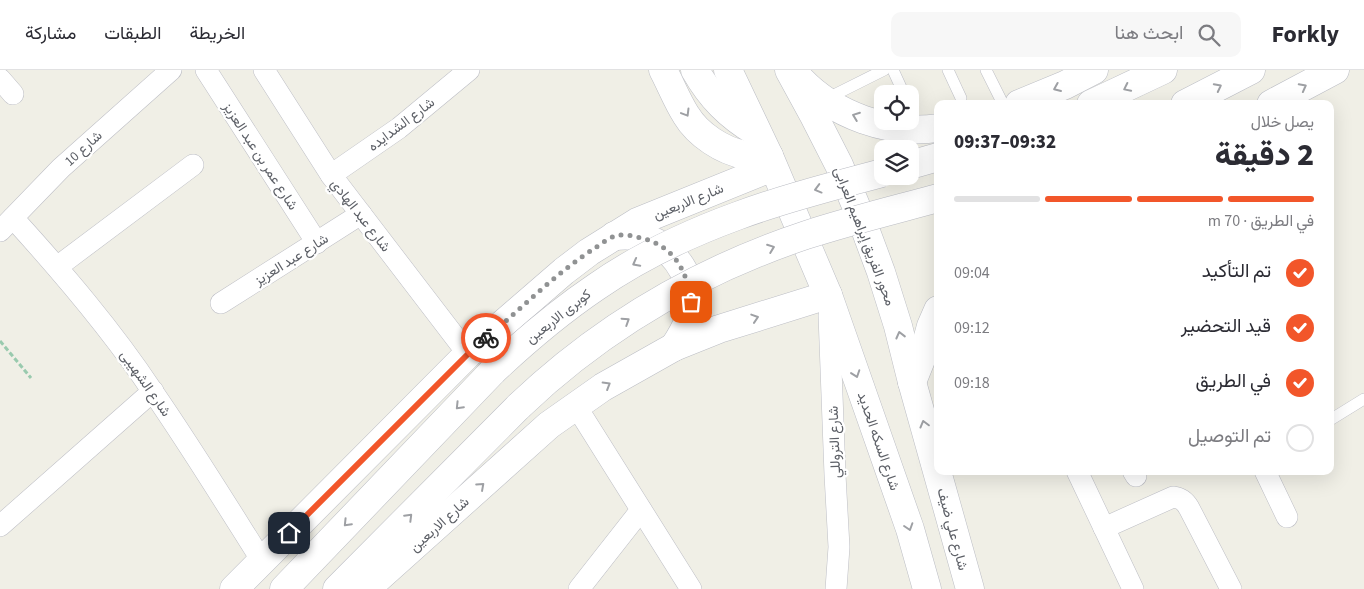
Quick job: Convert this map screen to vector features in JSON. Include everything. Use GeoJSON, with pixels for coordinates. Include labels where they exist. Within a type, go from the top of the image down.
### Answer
{"type":"FeatureCollection","features":[{"type":"Feature","properties":{"kind":"street","name":"شارع عمر بن عبد العزيز"},"geometry":{"type":"LineString","coordinates":[[206,70],[316,243]]}},
{"type":"Feature","properties":{"kind":"street","name":"شارع عبد الهادي"},"geometry":{"type":"LineString","coordinates":[[264,70],[330,175],[468,354]]}},
{"type":"Feature","properties":{"kind":"street","name":"شارع الشدايده"},"geometry":{"type":"LineString","coordinates":[[330,175],[399,128],[469,70]]}},
{"type":"Feature","properties":{"kind":"street"},"geometry":{"type":"LineString","coordinates":[[663,70],[686,115],[704,135],[730,151],[745,155],[767,152]]}},
{"type":"Feature","properties":{"kind":"street"},"geometry":{"type":"LineString","coordinates":[[695,70],[725,111],[740,122],[767,152]]}},
{"type":"Feature","properties":{"kind":"street"},"geometry":{"type":"LineString","coordinates":[[728,70],[767,152],[828,295]]}},
{"type":"Feature","properties":{"kind":"street"},"geometry":{"type":"LineString","coordinates":[[790,70],[804,84],[825,100],[848,113],[893,127],[934,128]]}},
{"type":"Feature","properties":{"kind":"street","name":"محور الفريق إبراهيم العرابى"},"geometry":{"type":"LineString","coordinates":[[790,70],[839,165],[861,218],[898,326],[912,382]]}},
{"type":"Feature","properties":{"kind":"street"},"geometry":{"type":"LineString","coordinates":[[1029,100],[1065,85],[1094,70]]}},
{"type":"Feature","properties":{"kind":"street"},"geometry":{"type":"LineString","coordinates":[[1099,100],[1163,70]]}},
{"type":"Feature","properties":{"kind":"street"},"geometry":{"type":"LineString","coordinates":[[1193,100],[1251,70]]}},
{"type":"Feature","properties":{"kind":"street"},"geometry":{"type":"LineString","coordinates":[[1279,100],[1335,70]]}},
{"type":"Feature","properties":{"kind":"street","name":"شارع 10"},"geometry":{"type":"LineString","coordinates":[[6,225],[61,168],[164,72]]}},
{"type":"Feature","properties":{"kind":"street","name":"شارع الاربعين"},"geometry":{"type":"LineString","coordinates":[[234,589],[468,354],[564,271],[589,252],[637,222],[654,215],[767,152]]}},
{"type":"Feature","properties":{"kind":"street"},"geometry":{"type":"LineString","coordinates":[[919,163],[934,159]]}},
{"type":"Feature","properties":{"kind":"street"},"geometry":{"type":"LineString","coordinates":[[57,267],[193,165]]}},
{"type":"Feature","properties":{"kind":"street","name":"كوبرى الاربعين"},"geometry":{"type":"LineString","coordinates":[[284,589],[493,370],[524,342],[597,286],[625,268],[699,231],[815,190],[874,174]]}},
{"type":"Feature","properties":{"kind":"street"},"geometry":{"type":"LineString","coordinates":[[337,589],[519,406],[557,371],[598,340],[664,297],[734,262],[807,235],[934,199]]}},
{"type":"Feature","properties":{"kind":"street","name":"شارع عبد العزيز"},"geometry":{"type":"LineString","coordinates":[[221,303],[361,214]]}},
{"type":"Feature","properties":{"kind":"street","name":"شارع الشهيبى"},"geometry":{"type":"LineString","coordinates":[[6,225],[57,267],[109,331],[153,391],[262,561]]}},
{"type":"Feature","properties":{"kind":"street"},"geometry":{"type":"LineString","coordinates":[[614,236],[630,235],[647,239],[661,246],[674,257],[683,270],[689,285],[691,302],[689,318],[683,333],[674,347]]}},
{"type":"Feature","properties":{"kind":"street","name":"شارع الاربعين"},"geometry":{"type":"LineString","coordinates":[[366,589],[549,425],[603,388],[674,347],[719,329],[828,295]]}},
{"type":"Feature","properties":{"kind":"street","name":"شارع التروللي"},"geometry":{"type":"LineString","coordinates":[[828,295],[839,547],[836,589]]}},
{"type":"Feature","properties":{"kind":"street","name":"شارع السكه الحديد"},"geometry":{"type":"LineString","coordinates":[[828,295],[910,529],[926,589]]}},
{"type":"Feature","properties":{"kind":"street"},"geometry":{"type":"LineString","coordinates":[[912,382],[934,319]]}},
{"type":"Feature","properties":{"kind":"street","name":"شارع علي ضيف"},"geometry":{"type":"LineString","coordinates":[[912,382],[934,461]]}},
{"type":"Feature","properties":{"kind":"street"},"geometry":{"type":"LineString","coordinates":[[0,526],[153,391]]}},
{"type":"Feature","properties":{"kind":"street"},"geometry":{"type":"LineString","coordinates":[[576,406],[691,589]]}},
{"type":"Feature","properties":{"kind":"street","name":"شارع علي ضيف"},"geometry":{"type":"LineString","coordinates":[[938,475],[970,589]]}},
{"type":"Feature","properties":{"kind":"street"},"geometry":{"type":"LineString","coordinates":[[1079,475],[1133,589]]}},
{"type":"Feature","properties":{"kind":"street"},"geometry":{"type":"LineString","coordinates":[[1267,475],[1287,517]]}},
{"type":"Feature","properties":{"kind":"street"},"geometry":{"type":"LineString","coordinates":[[1104,528],[1173,497],[1180,498],[1185,502],[1231,589]]}},
{"type":"Feature","properties":{"kind":"street"},"geometry":{"type":"LineString","coordinates":[[580,589],[641,510]]}},
{"type":"Feature","properties":{"kind":"lane"},"geometry":{"type":"LineString","coordinates":[[825,100],[884,70]]}},
{"type":"Feature","properties":{"kind":"lane"},"geometry":{"type":"LineString","coordinates":[[893,70],[900,85]]}},
{"type":"Feature","properties":{"kind":"lane"},"geometry":{"type":"LineString","coordinates":[[948,70],[961,98]]}},
{"type":"Feature","properties":{"kind":"lane"},"geometry":{"type":"LineString","coordinates":[[986,70],[1002,100]]}},
{"type":"Feature","properties":{"kind":"lane"},"geometry":{"type":"LineString","coordinates":[[1334,418],[1364,399]]}},
{"type":"Feature","properties":{"kind":"path"},"geometry":{"type":"LineString","coordinates":[[0,341],[31,378]]}},
{"type":"Feature","properties":{"kind":"way so far"},"geometry":{"type":"LineString","coordinates":[[486,338],[564,271],[614,236],[630,235],[647,239],[661,246],[674,257],[683,270],[689,285],[691,302]]}},
{"type":"Feature","properties":{"kind":"route"},"geometry":{"type":"LineString","coordinates":[[289,533],[486,338]]}}]}
